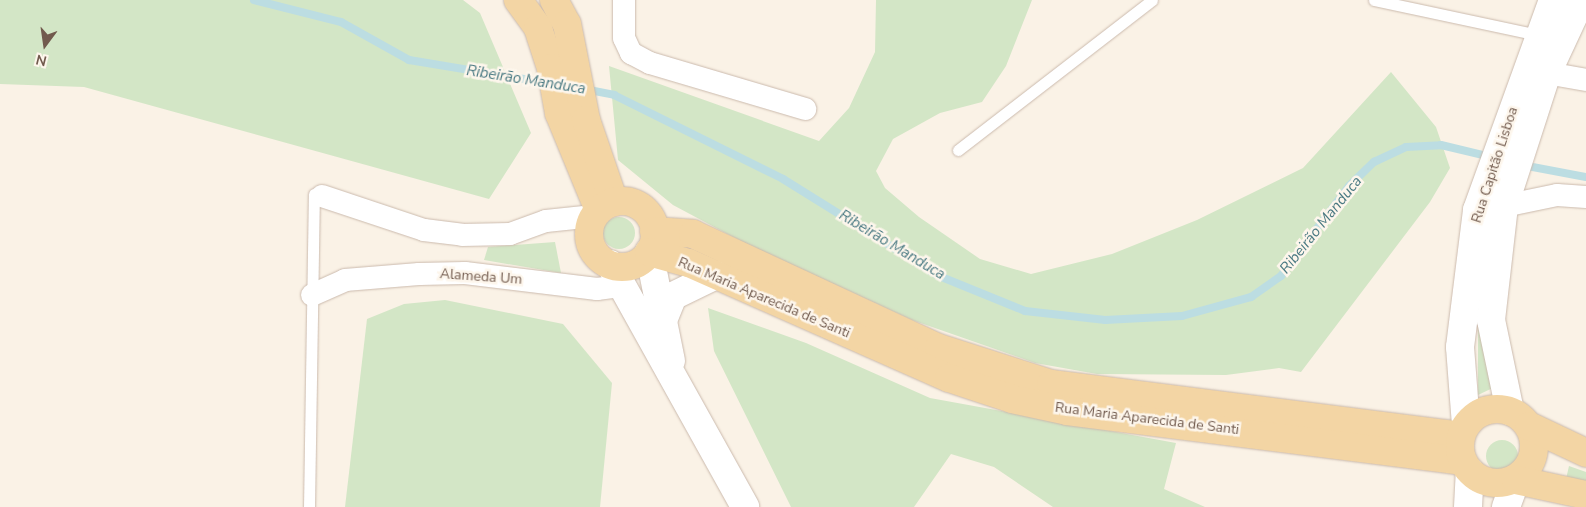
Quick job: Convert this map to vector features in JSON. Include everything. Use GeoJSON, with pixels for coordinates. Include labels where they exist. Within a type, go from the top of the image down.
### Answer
{"type":"FeatureCollection","features":[{"type":"Feature","properties":{"kind":"main road"},"geometry":{"type":"LineString","coordinates":[[518,0],[538,28],[551,68],[559,113],[602,209]]}},
{"type":"Feature","properties":{"kind":"main road"},"geometry":{"type":"LineString","coordinates":[[554,0],[567,24],[579,70],[602,209],[590,244],[598,257],[616,275],[632,265],[652,241],[641,208],[602,209]]}},
{"type":"Feature","properties":{"kind":"main road","name":"Rua Maria Aparecida de Santi"},"geometry":{"type":"LineString","coordinates":[[652,241],[693,234],[939,348],[1042,381],[1465,448]]}},
{"type":"Feature","properties":{"kind":"main road","name":"Rua Maria Aparecida de Santi"},"geometry":{"type":"LineString","coordinates":[[652,241],[716,275],[949,378],[1012,399],[1067,411],[1246,430],[1465,448]]}},
{"type":"Feature","properties":{"kind":"main road"},"geometry":{"type":"LineString","coordinates":[[1586,453],[1520,418],[1486,410],[1465,448],[1491,482],[1516,480],[1586,495]]}},
{"type":"Feature","properties":{"kind":"main road"},"geometry":{"type":"LineString","coordinates":[[1516,480],[1533,455],[1520,418]]}},
{"type":"Feature","properties":{"kind":"street"},"geometry":{"type":"LineString","coordinates":[[624,0],[624,38],[631,53],[650,63],[805,109]]}},
{"type":"Feature","properties":{"kind":"street","name":"Rua Capitão Lisboa"},"geometry":{"type":"LineString","coordinates":[[1468,507],[1460,347],[1469,254],[1477,210],[1501,176],[1518,125],[1539,35],[1553,0]]}},
{"type":"Feature","properties":{"kind":"street","name":"Rua Capitão Lisboa"},"geometry":{"type":"LineString","coordinates":[[1518,125],[1547,73],[1581,0]]}},
{"type":"Feature","properties":{"kind":"street"},"geometry":{"type":"LineString","coordinates":[[1547,73],[1586,80]]}},
{"type":"Feature","properties":{"kind":"street","name":"Rua Capitão Lisboa"},"geometry":{"type":"LineString","coordinates":[[1501,176],[1504,206],[1490,320],[1520,418]]}},
{"type":"Feature","properties":{"kind":"street"},"geometry":{"type":"LineString","coordinates":[[318,195],[424,230],[462,235],[510,234],[546,221],[602,209]]}},
{"type":"Feature","properties":{"kind":"street"},"geometry":{"type":"LineString","coordinates":[[1504,206],[1557,195],[1586,197]]}},
{"type":"Feature","properties":{"kind":"street"},"geometry":{"type":"LineString","coordinates":[[652,241],[662,323],[676,384]]}},
{"type":"Feature","properties":{"kind":"street","name":"Alameda Um"},"geometry":{"type":"LineString","coordinates":[[312,295],[345,280],[419,274],[465,273],[597,289],[616,275]]}},
{"type":"Feature","properties":{"kind":"street"},"geometry":{"type":"LineString","coordinates":[[616,275],[745,507]]}},
{"type":"Feature","properties":{"kind":"street"},"geometry":{"type":"LineString","coordinates":[[662,323],[673,296],[716,275]]}},
{"type":"Feature","properties":{"kind":"street"},"geometry":{"type":"LineString","coordinates":[[1506,507],[1516,480]]}},
{"type":"Feature","properties":{"kind":"lane"},"geometry":{"type":"LineString","coordinates":[[958,150],[1152,0]]}},
{"type":"Feature","properties":{"kind":"lane"},"geometry":{"type":"LineString","coordinates":[[1374,0],[1539,35]]}},
{"type":"Feature","properties":{"kind":"lane"},"geometry":{"type":"LineString","coordinates":[[309,507],[312,295],[318,195]]}},
{"type":"Feature","properties":{"kind":"green space"},"geometry":{"type":"Polygon","coordinates":[[[0,0],[463,0],[480,13],[531,133],[489,199],[84,87],[0,84],[0,0]]]}},
{"type":"Feature","properties":{"kind":"green space"},"geometry":{"type":"Polygon","coordinates":[[[876,0],[1032,0],[1006,66],[982,102],[940,113],[893,139],[876,171],[885,188],[919,217],[980,259],[1031,274],[1112,254],[1197,220],[1303,168],[1391,72],[1436,127],[1450,168],[1430,202],[1301,372],[1279,368],[1226,375],[1097,374],[1035,363],[912,320],[746,244],[673,205],[618,160],[609,66],[819,141],[849,108],[875,52],[876,0]]]}},
{"type":"Feature","properties":{"kind":"green space"},"geometry":{"type":"Polygon","coordinates":[[[619,217],[630,222],[635,233],[630,244],[619,249],[608,244],[603,233],[608,222],[619,217]]]}},
{"type":"Feature","properties":{"kind":"green space"},"geometry":{"type":"Polygon","coordinates":[[[555,242],[561,273],[484,260],[488,247],[555,242]]]}},
{"type":"Feature","properties":{"kind":"green space"},"geometry":{"type":"Polygon","coordinates":[[[445,300],[563,324],[612,383],[600,507],[345,507],[367,319],[404,304],[445,300]]]}},
{"type":"Feature","properties":{"kind":"green space"},"geometry":{"type":"Polygon","coordinates":[[[708,308],[806,343],[930,398],[1176,443],[1164,489],[1205,507],[1053,507],[994,467],[951,454],[914,507],[791,507],[714,351],[708,308]]]}},
{"type":"Feature","properties":{"kind":"green space"},"geometry":{"type":"Polygon","coordinates":[[[1478,321],[1499,385],[1478,395],[1478,321]]]}},
{"type":"Feature","properties":{"kind":"green space"},"geometry":{"type":"Polygon","coordinates":[[[1502,440],[1508,441],[1513,445],[1517,450],[1517,462],[1513,467],[1508,471],[1502,472],[1496,471],[1491,467],[1487,462],[1486,456],[1487,450],[1491,445],[1496,441],[1502,440]]]}},
{"type":"Feature","properties":{"kind":"green space"},"geometry":{"type":"Polygon","coordinates":[[[1569,466],[1586,472],[1586,481],[1566,479],[1569,466]]]}},
{"type":"Feature","properties":{"kind":"waterway","name":"Ribeirão Manduca"},"geometry":{"type":"LineString","coordinates":[[254,0],[341,22],[409,60],[548,83]]}},
{"type":"Feature","properties":{"kind":"waterway","name":"Ribeirão Manduca"},"geometry":{"type":"LineString","coordinates":[[584,89],[614,95],[783,179],[939,276],[1025,311],[1105,320],[1182,316],[1251,297],[1281,276],[1349,186],[1374,162],[1406,147],[1441,145],[1491,157]]}},
{"type":"Feature","properties":{"kind":"waterway","name":"Ribeirão Manduca"},"geometry":{"type":"LineString","coordinates":[[1522,165],[1586,177]]}}]}
